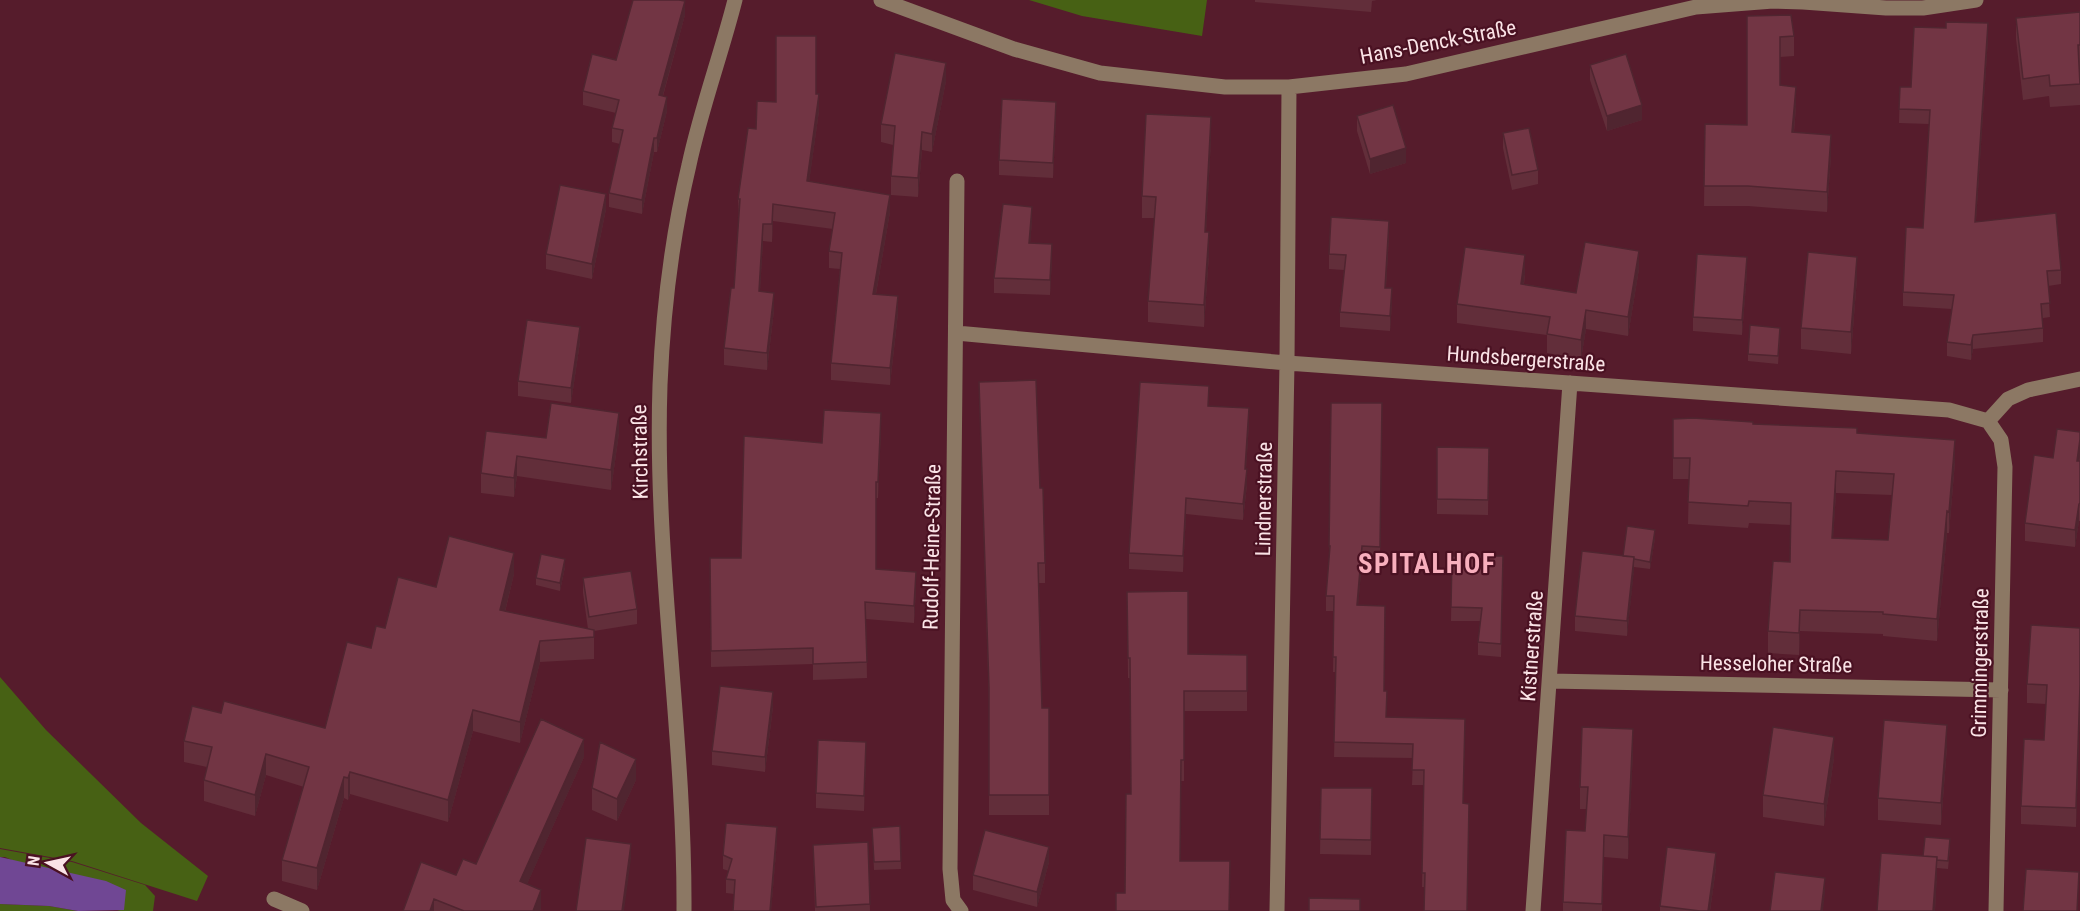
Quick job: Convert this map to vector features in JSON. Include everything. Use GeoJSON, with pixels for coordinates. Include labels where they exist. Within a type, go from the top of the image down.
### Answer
{"type":"FeatureCollection","features":[{"type":"Feature","properties":{"kind":"street","name":"Kirchstraße"},"geometry":{"type":"LineString","coordinates":[[684,911],[681,801],[660,469],[660,383],[674,244],[687,175],[735,0]]}},
{"type":"Feature","properties":{"kind":"street","name":"Hans-Denck-Straße"},"geometry":{"type":"LineString","coordinates":[[882,0],[1014,50],[1100,73],[1225,87],[1289,87],[1406,74],[1696,7],[1773,1],[1923,8],[1976,0]]}},
{"type":"Feature","properties":{"kind":"street","name":"Lindnerstraße"},"geometry":{"type":"LineString","coordinates":[[1276,911],[1287,363],[1289,87]]}},
{"type":"Feature","properties":{"kind":"street","name":"Rudolf-Heine-Straße"},"geometry":{"type":"LineString","coordinates":[[957,181],[950,878],[953,900],[961,911]]}},
{"type":"Feature","properties":{"kind":"street","name":"Hundsbergerstraße"},"geometry":{"type":"LineString","coordinates":[[956,333],[1287,363],[1949,410],[1988,421]]}},
{"type":"Feature","properties":{"kind":"street"},"geometry":{"type":"LineString","coordinates":[[1988,421],[2008,399],[2028,390],[2080,379]]}},
{"type":"Feature","properties":{"kind":"street","name":"Kistnerstraße"},"geometry":{"type":"LineString","coordinates":[[1533,911],[1570,383]]}},
{"type":"Feature","properties":{"kind":"street","name":"Grimmingerstraße"},"geometry":{"type":"LineString","coordinates":[[1988,421],[2001,440],[2005,467],[1996,911]]}},
{"type":"Feature","properties":{"kind":"street","name":"Hesseloher Straße"},"geometry":{"type":"LineString","coordinates":[[1550,681],[2001,690]]}},
{"type":"Feature","properties":{"kind":"street"},"geometry":{"type":"LineString","coordinates":[[274,899],[302,911]]}},
{"type":"Feature","properties":{"kind":"green space"},"geometry":{"type":"Polygon","coordinates":[[[1029,0],[1207,0],[1202,36],[1082,16],[1029,0]]]}},
{"type":"Feature","properties":{"kind":"green space"},"geometry":{"type":"Polygon","coordinates":[[[0,677],[46,730],[141,823],[208,876],[197,901],[72,861],[0,848],[0,677]]]}},
{"type":"Feature","properties":{"kind":"green space"},"geometry":{"type":"Polygon","coordinates":[[[0,849],[72,862],[145,885],[155,896],[153,911],[117,911],[124,909],[5,857],[0,857],[0,849]]]}},
{"type":"Feature","properties":{"kind":"green space"},"geometry":{"type":"Polygon","coordinates":[[[0,904],[49,906],[78,911],[0,911],[0,904]]]}},
{"type":"Feature","properties":{"kind":"shaded area"},"geometry":{"type":"Polygon","coordinates":[[[0,857],[106,881],[126,890],[124,910],[78,911],[49,906],[0,904],[0,857]]]}},
{"type":"Feature","properties":{"kind":"building"},"geometry":{"type":"Polygon","coordinates":[[[633,0],[685,1],[659,95],[667,97],[657,138],[654,138],[642,200],[609,193],[623,130],[612,128],[619,100],[583,91],[592,54],[616,60],[633,0]]]}},
{"type":"Feature","properties":{"kind":"building"},"geometry":{"type":"Polygon","coordinates":[[[2080,12],[2080,45],[2078,45],[2080,84],[2050,86],[2049,75],[2023,79],[2016,18],[2080,12]]]}},
{"type":"Feature","properties":{"kind":"building"},"geometry":{"type":"Polygon","coordinates":[[[1791,15],[1794,36],[1780,37],[1780,85],[1796,87],[1792,132],[1831,135],[1827,192],[1748,186],[1704,186],[1705,124],[1747,125],[1747,16],[1791,15]]]}},
{"type":"Feature","properties":{"kind":"building"},"geometry":{"type":"Polygon","coordinates":[[[1946,22],[1988,23],[1975,222],[2056,213],[2061,270],[2047,271],[2050,303],[2041,304],[2043,328],[1973,335],[1971,345],[1947,342],[1954,295],[1903,292],[1906,227],[1923,228],[1930,110],[1899,109],[1900,87],[1911,87],[1914,27],[1946,28],[1946,22]]]}},
{"type":"Feature","properties":{"kind":"building"},"geometry":{"type":"Polygon","coordinates":[[[776,36],[816,36],[816,94],[819,94],[807,181],[890,195],[873,294],[898,296],[890,368],[831,363],[842,253],[829,251],[835,213],[773,204],[772,224],[763,224],[759,291],[774,293],[767,353],[724,348],[731,288],[734,288],[740,199],[738,199],[748,128],[756,129],[757,101],[776,102],[776,36]]]}},
{"type":"Feature","properties":{"kind":"building"},"geometry":{"type":"Polygon","coordinates":[[[895,53],[946,63],[932,134],[922,132],[918,178],[891,176],[895,126],[881,124],[895,53]]]}},
{"type":"Feature","properties":{"kind":"building"},"geometry":{"type":"Polygon","coordinates":[[[1626,54],[1642,105],[1607,116],[1590,65],[1626,54]]]}},
{"type":"Feature","properties":{"kind":"building"},"geometry":{"type":"Polygon","coordinates":[[[1002,99],[1056,102],[1053,163],[999,160],[1002,99]]]}},
{"type":"Feature","properties":{"kind":"building"},"geometry":{"type":"Polygon","coordinates":[[[1393,105],[1406,148],[1370,159],[1357,116],[1393,105]]]}},
{"type":"Feature","properties":{"kind":"building"},"geometry":{"type":"Polygon","coordinates":[[[1146,114],[1211,117],[1205,232],[1209,232],[1204,305],[1148,301],[1156,197],[1142,196],[1146,114]]]}},
{"type":"Feature","properties":{"kind":"building"},"geometry":{"type":"Polygon","coordinates":[[[1529,128],[1538,170],[1512,175],[1503,133],[1529,128]]]}},
{"type":"Feature","properties":{"kind":"building"},"geometry":{"type":"Polygon","coordinates":[[[560,185],[606,194],[592,264],[546,254],[560,185]]]}},
{"type":"Feature","properties":{"kind":"building"},"geometry":{"type":"Polygon","coordinates":[[[1003,204],[1032,207],[1029,243],[1052,244],[1050,280],[994,278],[1003,204]]]}},
{"type":"Feature","properties":{"kind":"building"},"geometry":{"type":"Polygon","coordinates":[[[1331,217],[1389,221],[1385,288],[1392,288],[1390,316],[1340,312],[1346,255],[1329,254],[1331,217]]]}},
{"type":"Feature","properties":{"kind":"building"},"geometry":{"type":"Polygon","coordinates":[[[1585,242],[1639,251],[1628,317],[1586,310],[1581,340],[1547,334],[1550,317],[1457,304],[1465,247],[1525,255],[1521,284],[1576,293],[1585,242]]]}},
{"type":"Feature","properties":{"kind":"building"},"geometry":{"type":"Polygon","coordinates":[[[1808,252],[1857,257],[1851,332],[1801,328],[1808,252]]]}},
{"type":"Feature","properties":{"kind":"building"},"geometry":{"type":"Polygon","coordinates":[[[1697,254],[1747,257],[1742,320],[1693,317],[1697,254]]]}},
{"type":"Feature","properties":{"kind":"building"},"geometry":{"type":"Polygon","coordinates":[[[527,320],[580,327],[571,388],[518,381],[527,320]]]}},
{"type":"Feature","properties":{"kind":"building"},"geometry":{"type":"Polygon","coordinates":[[[1750,325],[1780,328],[1778,356],[1748,354],[1750,325]]]}},
{"type":"Feature","properties":{"kind":"building"},"geometry":{"type":"Polygon","coordinates":[[[1036,380],[1045,563],[1038,563],[1042,708],[1049,708],[1049,795],[989,795],[989,688],[979,382],[1036,380]]]}},
{"type":"Feature","properties":{"kind":"building"},"geometry":{"type":"Polygon","coordinates":[[[1140,382],[1209,386],[1208,406],[1249,408],[1245,469],[1247,469],[1243,504],[1186,498],[1183,556],[1129,553],[1140,382]]]}},
{"type":"Feature","properties":{"kind":"building"},"geometry":{"type":"Polygon","coordinates":[[[551,403],[619,413],[611,470],[517,456],[514,478],[481,473],[486,431],[546,438],[551,403]]]}},
{"type":"Feature","properties":{"kind":"building"},"geometry":{"type":"Polygon","coordinates":[[[1331,403],[1382,403],[1380,547],[1362,546],[1357,605],[1385,606],[1386,717],[1465,719],[1463,803],[1469,804],[1467,911],[1424,911],[1425,873],[1422,873],[1424,770],[1412,770],[1413,744],[1334,742],[1336,657],[1333,657],[1334,596],[1326,596],[1330,546],[1331,403]]]}},
{"type":"Feature","properties":{"kind":"building"},"geometry":{"type":"Polygon","coordinates":[[[824,410],[881,413],[878,482],[876,482],[876,569],[916,572],[914,606],[865,602],[867,662],[813,664],[813,648],[711,651],[710,558],[741,558],[744,436],[822,443],[824,410]]]}},
{"type":"Feature","properties":{"kind":"building"},"geometry":{"type":"Polygon","coordinates":[[[1693,418],[1753,422],[1753,424],[1857,428],[1857,433],[1955,440],[1937,619],[1883,614],[1883,612],[1800,610],[1799,633],[1768,631],[1773,561],[1790,562],[1791,503],[1749,501],[1748,506],[1688,502],[1690,458],[1673,458],[1673,419],[1693,418]],[[1836,471],[1832,538],[1888,540],[1894,474],[1836,471]]]}},
{"type":"Feature","properties":{"kind":"building"},"geometry":{"type":"Polygon","coordinates":[[[2057,429],[2080,432],[2077,461],[2080,461],[2080,503],[2075,530],[2025,523],[2034,455],[2053,458],[2057,429]]]}},
{"type":"Feature","properties":{"kind":"building"},"geometry":{"type":"Polygon","coordinates":[[[1437,447],[1489,448],[1488,500],[1437,499],[1437,447]]]}},
{"type":"Feature","properties":{"kind":"building"},"geometry":{"type":"Polygon","coordinates":[[[1627,526],[1655,530],[1650,562],[1623,556],[1627,526]]]}},
{"type":"Feature","properties":{"kind":"building"},"geometry":{"type":"Polygon","coordinates":[[[449,536],[514,553],[500,610],[594,630],[594,637],[540,641],[520,722],[473,710],[448,800],[350,772],[348,778],[344,777],[317,868],[282,860],[309,767],[266,754],[255,795],[204,780],[212,747],[184,741],[192,706],[221,713],[224,701],[325,728],[347,642],[371,648],[376,626],[385,628],[398,577],[436,587],[449,536]]]}},
{"type":"Feature","properties":{"kind":"building"},"geometry":{"type":"Polygon","coordinates":[[[1582,551],[1634,557],[1627,621],[1575,616],[1582,551]]]}},
{"type":"Feature","properties":{"kind":"building"},"geometry":{"type":"Polygon","coordinates":[[[541,554],[565,559],[560,583],[536,578],[541,554]]]}},
{"type":"Feature","properties":{"kind":"building"},"geometry":{"type":"Polygon","coordinates":[[[1452,556],[1503,556],[1501,644],[1478,642],[1482,608],[1451,607],[1452,556]]]}},
{"type":"Feature","properties":{"kind":"building"},"geometry":{"type":"Polygon","coordinates":[[[631,571],[637,609],[589,617],[583,578],[631,571]]]}},
{"type":"Feature","properties":{"kind":"building"},"geometry":{"type":"Polygon","coordinates":[[[1188,591],[1188,654],[1247,655],[1247,691],[1184,691],[1180,861],[1230,861],[1229,911],[1116,911],[1116,893],[1125,893],[1126,794],[1131,794],[1127,592],[1188,591]]]}},
{"type":"Feature","properties":{"kind":"building"},"geometry":{"type":"Polygon","coordinates":[[[2031,625],[2080,628],[2076,808],[2021,806],[2024,739],[2044,740],[2047,685],[2027,684],[2031,625]]]}},
{"type":"Feature","properties":{"kind":"building"},"geometry":{"type":"Polygon","coordinates":[[[720,686],[773,692],[765,757],[712,751],[720,686]]]}},
{"type":"Feature","properties":{"kind":"building"},"geometry":{"type":"Polygon","coordinates":[[[541,719],[584,739],[520,881],[541,890],[533,911],[464,911],[434,899],[430,911],[403,911],[421,862],[456,875],[463,859],[476,864],[541,719]]]}},
{"type":"Feature","properties":{"kind":"building"},"geometry":{"type":"Polygon","coordinates":[[[1884,720],[1947,725],[1941,803],[1878,798],[1884,720]]]}},
{"type":"Feature","properties":{"kind":"building"},"geometry":{"type":"Polygon","coordinates":[[[1582,727],[1633,729],[1628,837],[1604,835],[1602,904],[1563,902],[1566,830],[1585,831],[1588,787],[1580,787],[1582,727]]]}},
{"type":"Feature","properties":{"kind":"building"},"geometry":{"type":"Polygon","coordinates":[[[1773,727],[1834,737],[1824,804],[1763,795],[1773,727]]]}},
{"type":"Feature","properties":{"kind":"building"},"geometry":{"type":"Polygon","coordinates":[[[818,740],[866,742],[864,796],[816,793],[818,740]]]}},
{"type":"Feature","properties":{"kind":"building"},"geometry":{"type":"Polygon","coordinates":[[[600,742],[636,759],[617,799],[592,788],[600,742]]]}},
{"type":"Feature","properties":{"kind":"building"},"geometry":{"type":"Polygon","coordinates":[[[1321,788],[1372,788],[1371,840],[1320,839],[1321,788]]]}},
{"type":"Feature","properties":{"kind":"building"},"geometry":{"type":"Polygon","coordinates":[[[726,823],[777,827],[770,911],[733,911],[735,880],[726,879],[732,859],[723,855],[726,823]]]}},
{"type":"Feature","properties":{"kind":"building"},"geometry":{"type":"Polygon","coordinates":[[[900,826],[901,861],[874,862],[872,828],[900,826]]]}},
{"type":"Feature","properties":{"kind":"building"},"geometry":{"type":"Polygon","coordinates":[[[985,830],[1049,847],[1037,892],[973,875],[985,830]]]}},
{"type":"Feature","properties":{"kind":"building"},"geometry":{"type":"Polygon","coordinates":[[[1925,837],[1950,839],[1948,861],[1923,856],[1925,837]]]}},
{"type":"Feature","properties":{"kind":"building"},"geometry":{"type":"Polygon","coordinates":[[[586,838],[631,844],[622,911],[576,911],[586,838]]]}},
{"type":"Feature","properties":{"kind":"building"},"geometry":{"type":"Polygon","coordinates":[[[868,842],[870,904],[816,907],[813,845],[868,842]]]}},
{"type":"Feature","properties":{"kind":"building"},"geometry":{"type":"Polygon","coordinates":[[[1667,847],[1716,853],[1708,911],[1660,906],[1667,847]]]}},
{"type":"Feature","properties":{"kind":"building"},"geometry":{"type":"Polygon","coordinates":[[[1881,853],[1937,857],[1933,911],[1877,911],[1881,853]]]}},
{"type":"Feature","properties":{"kind":"building"},"geometry":{"type":"Polygon","coordinates":[[[2026,869],[2079,872],[2077,911],[2023,911],[2026,869]]]}},
{"type":"Feature","properties":{"kind":"building"},"geometry":{"type":"Polygon","coordinates":[[[1775,872],[1825,878],[1821,911],[1770,911],[1775,872]]]}},
{"type":"Feature","properties":{"kind":"building"},"geometry":{"type":"Polygon","coordinates":[[[1309,898],[1360,899],[1360,911],[1309,911],[1309,898]]]}},
{"type":"Feature","properties":{"kind":"district","name":"SPITALHOF"},"geometry":{"type":"Point","coordinates":[1427,564]}}]}
